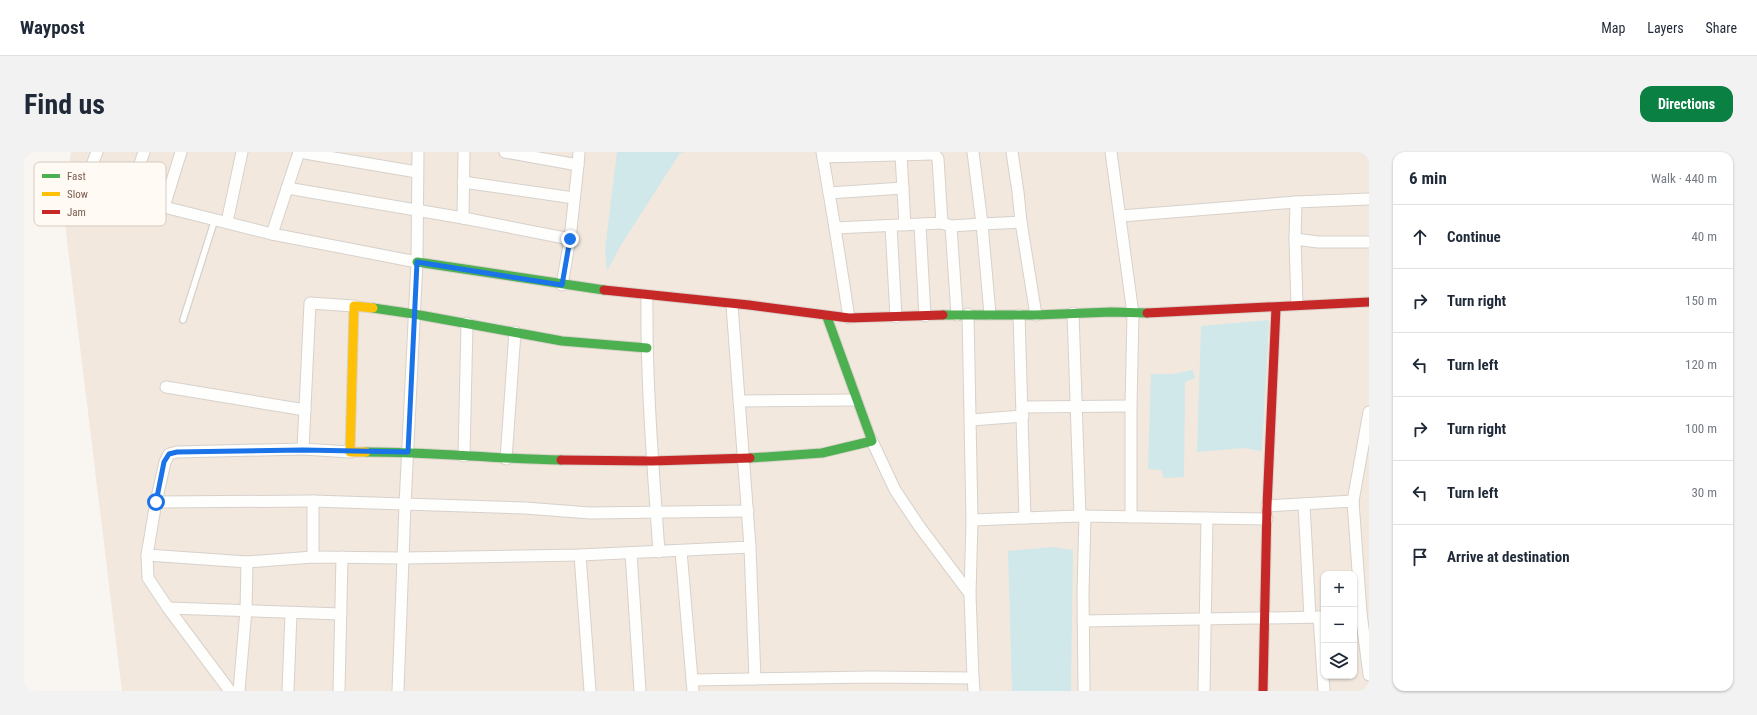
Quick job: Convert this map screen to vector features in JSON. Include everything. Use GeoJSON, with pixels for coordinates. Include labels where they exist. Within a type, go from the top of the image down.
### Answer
{"type":"FeatureCollection","features":[{"type":"Feature","properties":{"kind":"street"},"geometry":{"type":"LineString","coordinates":[[94,162],[97,152]]}},
{"type":"Feature","properties":{"kind":"street"},"geometry":{"type":"LineString","coordinates":[[141,162],[144,152]]}},
{"type":"Feature","properties":{"kind":"street"},"geometry":{"type":"LineString","coordinates":[[166,201],[181,152]]}},
{"type":"Feature","properties":{"kind":"street"},"geometry":{"type":"LineString","coordinates":[[227,222],[242,152]]}},
{"type":"Feature","properties":{"kind":"street"},"geometry":{"type":"LineString","coordinates":[[272,234],[299,152],[417,172]]}},
{"type":"Feature","properties":{"kind":"street"},"geometry":{"type":"LineString","coordinates":[[398,691],[405,505],[417,262],[418,152]]}},
{"type":"Feature","properties":{"kind":"street"},"geometry":{"type":"LineString","coordinates":[[463,218],[464,152]]}},
{"type":"Feature","properties":{"kind":"street"},"geometry":{"type":"LineString","coordinates":[[505,152],[533,154],[578,165]]}},
{"type":"Feature","properties":{"kind":"street"},"geometry":{"type":"LineString","coordinates":[[562,285],[570,239],[579,152]]}},
{"type":"Feature","properties":{"kind":"street"},"geometry":{"type":"LineString","coordinates":[[973,152],[982,224],[990,314]]}},
{"type":"Feature","properties":{"kind":"street"},"geometry":{"type":"LineString","coordinates":[[1012,152],[1018,192],[1020,222],[1036,315]]}},
{"type":"Feature","properties":{"kind":"street"},"geometry":{"type":"LineString","coordinates":[[1111,152],[1121,216],[1133,314],[1130,406],[1131,517]]}},
{"type":"Feature","properties":{"kind":"street"},"geometry":{"type":"LineString","coordinates":[[850,318],[823,154],[901,155],[933,153],[938,159],[947,225],[956,315]]}},
{"type":"Feature","properties":{"kind":"street"},"geometry":{"type":"LineString","coordinates":[[901,155],[904,226]]}},
{"type":"Feature","properties":{"kind":"street"},"geometry":{"type":"LineString","coordinates":[[463,182],[574,198]]}},
{"type":"Feature","properties":{"kind":"street"},"geometry":{"type":"LineString","coordinates":[[287,188],[463,218],[570,239]]}},
{"type":"Feature","properties":{"kind":"street"},"geometry":{"type":"LineString","coordinates":[[829,193],[903,188]]}},
{"type":"Feature","properties":{"kind":"street"},"geometry":{"type":"LineString","coordinates":[[1121,216],[1296,202],[1369,199]]}},
{"type":"Feature","properties":{"kind":"street"},"geometry":{"type":"LineString","coordinates":[[1296,202],[1295,239],[1297,305]]}},
{"type":"Feature","properties":{"kind":"street"},"geometry":{"type":"LineString","coordinates":[[166,207],[272,234],[417,262],[562,285],[647,296],[732,305],[749,305],[850,318],[968,314],[1036,315],[1111,312],[1133,314],[1276,308],[1297,305],[1369,302]]}},
{"type":"Feature","properties":{"kind":"street"},"geometry":{"type":"LineString","coordinates":[[835,228],[1020,222]]}},
{"type":"Feature","properties":{"kind":"street"},"geometry":{"type":"LineString","coordinates":[[920,225],[925,316]]}},
{"type":"Feature","properties":{"kind":"street"},"geometry":{"type":"LineString","coordinates":[[891,226],[896,317]]}},
{"type":"Feature","properties":{"kind":"street"},"geometry":{"type":"LineString","coordinates":[[1295,239],[1318,242],[1369,242]]}},
{"type":"Feature","properties":{"kind":"street"},"geometry":{"type":"LineString","coordinates":[[647,296],[646,348],[652,461],[660,552]]}},
{"type":"Feature","properties":{"kind":"street"},"geometry":{"type":"LineString","coordinates":[[303,450],[310,303],[354,306],[414,314],[562,341],[646,348]]}},
{"type":"Feature","properties":{"kind":"street"},"geometry":{"type":"LineString","coordinates":[[732,305],[748,511],[755,679]]}},
{"type":"Feature","properties":{"kind":"street"},"geometry":{"type":"LineString","coordinates":[[350,452],[354,306]]}},
{"type":"Feature","properties":{"kind":"street"},"geometry":{"type":"LineString","coordinates":[[1263,691],[1267,506],[1276,308]]}},
{"type":"Feature","properties":{"kind":"street"},"geometry":{"type":"LineString","coordinates":[[1073,313],[1083,516],[1084,691]]}},
{"type":"Feature","properties":{"kind":"street"},"geometry":{"type":"LineString","coordinates":[[968,314],[972,520],[970,594],[974,691]]}},
{"type":"Feature","properties":{"kind":"street"},"geometry":{"type":"LineString","coordinates":[[1019,315],[1025,518]]}},
{"type":"Feature","properties":{"kind":"street"},"geometry":{"type":"LineString","coordinates":[[827,316],[872,441],[895,490],[970,594]]}},
{"type":"Feature","properties":{"kind":"street"},"geometry":{"type":"LineString","coordinates":[[464,456],[466,323]]}},
{"type":"Feature","properties":{"kind":"street"},"geometry":{"type":"LineString","coordinates":[[506,459],[515,332]]}},
{"type":"Feature","properties":{"kind":"street"},"geometry":{"type":"LineString","coordinates":[[166,387],[305,410]]}},
{"type":"Feature","properties":{"kind":"street"},"geometry":{"type":"LineString","coordinates":[[739,401],[856,400]]}},
{"type":"Feature","properties":{"kind":"street"},"geometry":{"type":"LineString","coordinates":[[971,420],[1077,406],[1130,406]]}},
{"type":"Feature","properties":{"kind":"street"},"geometry":{"type":"LineString","coordinates":[[1369,412],[1353,501],[1358,613],[1369,675]]}},
{"type":"Feature","properties":{"kind":"street"},"geometry":{"type":"LineString","coordinates":[[230,691],[168,608],[148,578],[147,555],[164,462],[169,454],[177,452],[303,450],[408,452],[506,459],[652,461],[744,458],[822,453],[872,441]]}},
{"type":"Feature","properties":{"kind":"street"},"geometry":{"type":"LineString","coordinates":[[156,502],[313,501],[525,508],[590,513],[748,511]]}},
{"type":"Feature","properties":{"kind":"street"},"geometry":{"type":"LineString","coordinates":[[313,501],[314,557]]}},
{"type":"Feature","properties":{"kind":"street"},"geometry":{"type":"LineString","coordinates":[[1267,506],[1353,501]]}},
{"type":"Feature","properties":{"kind":"street"},"geometry":{"type":"LineString","coordinates":[[1304,504],[1318,617],[1324,691]]}},
{"type":"Feature","properties":{"kind":"street"},"geometry":{"type":"LineString","coordinates":[[972,520],[1083,516],[1267,519]]}},
{"type":"Feature","properties":{"kind":"street"},"geometry":{"type":"LineString","coordinates":[[1204,691],[1207,518]]}},
{"type":"Feature","properties":{"kind":"street"},"geometry":{"type":"LineString","coordinates":[[147,555],[247,562],[314,557],[403,558],[631,554],[750,547]]}},
{"type":"Feature","properties":{"kind":"street"},"geometry":{"type":"LineString","coordinates":[[681,551],[693,685],[755,679],[871,677],[973,678]]}},
{"type":"Feature","properties":{"kind":"street"},"geometry":{"type":"LineString","coordinates":[[631,554],[640,691]]}},
{"type":"Feature","properties":{"kind":"street"},"geometry":{"type":"LineString","coordinates":[[580,555],[590,691]]}},
{"type":"Feature","properties":{"kind":"street"},"geometry":{"type":"LineString","coordinates":[[339,691],[342,557]]}},
{"type":"Feature","properties":{"kind":"street"},"geometry":{"type":"LineString","coordinates":[[239,691],[246,610],[247,562]]}},
{"type":"Feature","properties":{"kind":"street"},"geometry":{"type":"LineString","coordinates":[[168,608],[341,614]]}},
{"type":"Feature","properties":{"kind":"street"},"geometry":{"type":"LineString","coordinates":[[288,691],[291,613]]}},
{"type":"Feature","properties":{"kind":"street"},"geometry":{"type":"LineString","coordinates":[[1083,621],[1318,617]]}},
{"type":"Feature","properties":{"kind":"lane"},"geometry":{"type":"LineString","coordinates":[[183,320],[215,219]]}},
{"type":"Feature","properties":{"kind":"shaded area"},"geometry":{"type":"Polygon","coordinates":[[[71,152],[1369,152],[1369,691],[122,691],[65,226],[166,226],[166,162],[70,162],[71,152]]]}},
{"type":"Feature","properties":{"kind":"water"},"geometry":{"type":"Polygon","coordinates":[[[617,152],[686,152],[680,153],[621,245],[607,271],[605,249],[617,152]]]}},
{"type":"Feature","properties":{"kind":"water"},"geometry":{"type":"Polygon","coordinates":[[[1269,320],[1262,451],[1244,448],[1197,452],[1201,326],[1269,320]]]}},
{"type":"Feature","properties":{"kind":"water"},"geometry":{"type":"Polygon","coordinates":[[[1193,370],[1195,378],[1185,382],[1184,477],[1164,478],[1161,470],[1148,469],[1151,374],[1172,374],[1193,370]]]}},
{"type":"Feature","properties":{"kind":"water"},"geometry":{"type":"Polygon","coordinates":[[[1052,547],[1073,550],[1071,691],[1012,691],[1008,551],[1052,547]]]}},
{"type":"Feature","properties":{"kind":"traffic: fast"},"geometry":{"type":"LineString","coordinates":[[417,262],[604,290]]}},
{"type":"Feature","properties":{"kind":"traffic: fast"},"geometry":{"type":"LineString","coordinates":[[373,308],[562,341],[647,348]]}},
{"type":"Feature","properties":{"kind":"traffic: fast"},"geometry":{"type":"LineString","coordinates":[[943,315],[1036,315],[1111,312],[1147,313]]}},
{"type":"Feature","properties":{"kind":"traffic: fast"},"geometry":{"type":"LineString","coordinates":[[750,458],[822,453],[872,441],[827,317]]}},
{"type":"Feature","properties":{"kind":"traffic: fast"},"geometry":{"type":"LineString","coordinates":[[366,452],[561,460]]}},
{"type":"Feature","properties":{"kind":"traffic: slow"},"geometry":{"type":"LineString","coordinates":[[366,452],[350,452],[354,306],[373,308]]}},
{"type":"Feature","properties":{"kind":"traffic: jam"},"geometry":{"type":"LineString","coordinates":[[604,290],[749,305],[849,318],[943,315]]}},
{"type":"Feature","properties":{"kind":"traffic: jam"},"geometry":{"type":"LineString","coordinates":[[1147,313],[1369,302]]}},
{"type":"Feature","properties":{"kind":"traffic: jam"},"geometry":{"type":"LineString","coordinates":[[1263,691],[1267,506],[1276,308]]}},
{"type":"Feature","properties":{"kind":"traffic: jam"},"geometry":{"type":"LineString","coordinates":[[561,460],[652,461],[750,458]]}},
{"type":"Feature","properties":{"kind":"route"},"geometry":{"type":"LineString","coordinates":[[156,502],[164,462],[169,454],[177,452],[303,450],[408,452],[417,262],[562,285],[570,239]]}}]}
